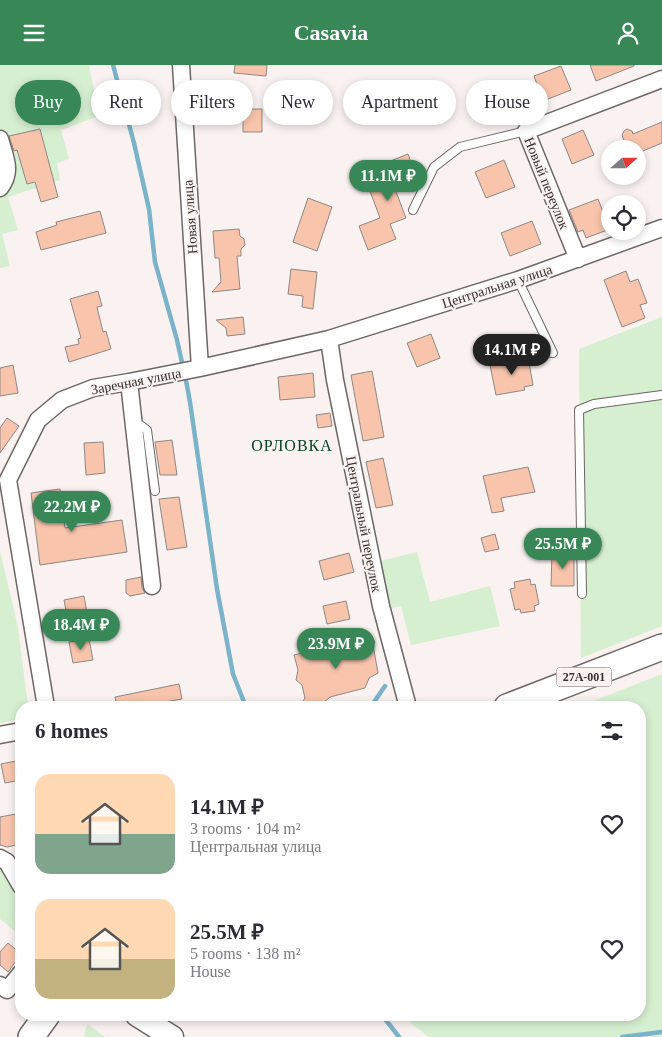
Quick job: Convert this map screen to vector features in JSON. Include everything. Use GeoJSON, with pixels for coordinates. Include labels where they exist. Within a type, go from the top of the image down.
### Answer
{"type":"FeatureCollection","features":[{"type":"Feature","properties":{"kind":"main road","name":"27А-001"},"geometry":{"type":"LineString","coordinates":[[522,701],[662,647]]}},
{"type":"Feature","properties":{"kind":"main road"},"geometry":{"type":"LineString","coordinates":[[31,1037],[42,1021]]}},
{"type":"Feature","properties":{"kind":"street","name":"Новая улица"},"geometry":{"type":"LineString","coordinates":[[181,65],[200,368]]}},
{"type":"Feature","properties":{"kind":"street","name":"Новый переулок"},"geometry":{"type":"LineString","coordinates":[[578,259],[526,131],[662,79]]}},
{"type":"Feature","properties":{"kind":"street"},"geometry":{"type":"LineString","coordinates":[[0,139],[8,167],[7,178],[0,188]]}},
{"type":"Feature","properties":{"kind":"street","name":"Центральная улица"},"geometry":{"type":"LineString","coordinates":[[200,368],[329,339],[518,280],[661,229]]}},
{"type":"Feature","properties":{"kind":"street","name":"Центральный переулок"},"geometry":{"type":"LineString","coordinates":[[329,339],[335,380],[380,606],[406,701]]}},
{"type":"Feature","properties":{"kind":"street","name":"Заречная улица"},"geometry":{"type":"LineString","coordinates":[[4,477],[38,420],[62,400],[93,387],[129,383],[200,368]]}},
{"type":"Feature","properties":{"kind":"street"},"geometry":{"type":"LineString","coordinates":[[129,383],[152,586]]}},
{"type":"Feature","properties":{"kind":"street"},"geometry":{"type":"LineString","coordinates":[[4,477],[45,701]]}},
{"type":"Feature","properties":{"kind":"street"},"geometry":{"type":"LineString","coordinates":[[0,735],[15,732]]}},
{"type":"Feature","properties":{"kind":"street"},"geometry":{"type":"LineString","coordinates":[[0,859],[7,862],[15,876]]}},
{"type":"Feature","properties":{"kind":"street"},"geometry":{"type":"LineString","coordinates":[[0,985],[7,990],[15,980]]}},
{"type":"Feature","properties":{"kind":"street"},"geometry":{"type":"LineString","coordinates":[[147,1021],[172,1037]]}},
{"type":"Feature","properties":{"kind":"lane"},"geometry":{"type":"LineString","coordinates":[[413,209],[434,167],[460,147],[526,131]]}},
{"type":"Feature","properties":{"kind":"lane"},"geometry":{"type":"LineString","coordinates":[[484,359],[529,351],[553,353],[518,280]]}},
{"type":"Feature","properties":{"kind":"lane"},"geometry":{"type":"LineString","coordinates":[[582,594],[579,410],[594,404],[662,395]]}},
{"type":"Feature","properties":{"kind":"lane"},"geometry":{"type":"LineString","coordinates":[[134,421],[147,431],[155,491]]}},
{"type":"Feature","properties":{"kind":"green space"},"geometry":{"type":"Polygon","coordinates":[[[0,65],[89,65],[92,80],[91,119],[81,123],[81,80],[15,80],[15,125],[75,125],[61,130],[69,159],[57,163],[60,180],[8,197],[18,230],[2,234],[10,266],[0,268],[0,65]]]}},
{"type":"Feature","properties":{"kind":"green space"},"geometry":{"type":"Polygon","coordinates":[[[662,317],[662,626],[581,658],[579,349],[662,317]]]}},
{"type":"Feature","properties":{"kind":"green space"},"geometry":{"type":"Polygon","coordinates":[[[0,551],[18,627],[27,701],[15,701],[15,720],[0,723],[0,551]]]}},
{"type":"Feature","properties":{"kind":"green space"},"geometry":{"type":"Polygon","coordinates":[[[417,552],[430,602],[490,586],[500,626],[411,645],[401,606],[389,609],[377,562],[417,552]]]}},
{"type":"Feature","properties":{"kind":"green space"},"geometry":{"type":"Polygon","coordinates":[[[662,674],[662,1037],[429,1037],[410,1021],[646,1021],[646,701],[593,701],[662,674]]]}},
{"type":"Feature","properties":{"kind":"green space"},"geometry":{"type":"Polygon","coordinates":[[[0,864],[15,885],[15,931],[0,919],[0,864]]]}},
{"type":"Feature","properties":{"kind":"green space"},"geometry":{"type":"Polygon","coordinates":[[[87,1024],[105,1037],[84,1037],[87,1024]]]}},
{"type":"Feature","properties":{"kind":"building"},"geometry":{"type":"Polygon","coordinates":[[[235,65],[267,65],[266,76],[234,73],[235,65]]]}},
{"type":"Feature","properties":{"kind":"building"},"geometry":{"type":"Polygon","coordinates":[[[590,65],[634,65],[634,66],[596,81],[590,65]]]}},
{"type":"Feature","properties":{"kind":"building"},"geometry":{"type":"Polygon","coordinates":[[[561,66],[571,90],[548,99],[548,80],[535,80],[534,76],[561,66]]]}},
{"type":"Feature","properties":{"kind":"building"},"geometry":{"type":"Polygon","coordinates":[[[253,109],[262,109],[262,132],[243,132],[243,125],[253,125],[253,109]]]}},
{"type":"Feature","properties":{"kind":"building"},"geometry":{"type":"Polygon","coordinates":[[[662,122],[662,143],[646,150],[646,140],[624,140],[622,135],[627,129],[632,131],[633,134],[662,122]]]}},
{"type":"Feature","properties":{"kind":"building"},"geometry":{"type":"Polygon","coordinates":[[[40,129],[58,197],[41,202],[35,182],[27,184],[17,150],[14,151],[9,136],[40,129]]]}},
{"type":"Feature","properties":{"kind":"building"},"geometry":{"type":"Polygon","coordinates":[[[583,130],[594,155],[572,164],[562,139],[583,130]]]}},
{"type":"Feature","properties":{"kind":"building"},"geometry":{"type":"Polygon","coordinates":[[[408,154],[418,181],[395,189],[406,218],[390,224],[396,239],[368,250],[359,226],[380,218],[370,191],[385,185],[378,166],[408,154]]]}},
{"type":"Feature","properties":{"kind":"building"},"geometry":{"type":"Polygon","coordinates":[[[504,160],[515,187],[486,198],[475,172],[504,160]]]}},
{"type":"Feature","properties":{"kind":"building"},"geometry":{"type":"Polygon","coordinates":[[[308,198],[332,207],[317,251],[293,242],[308,198]]]}},
{"type":"Feature","properties":{"kind":"building"},"geometry":{"type":"Polygon","coordinates":[[[598,199],[601,206],[601,232],[586,238],[583,230],[578,232],[569,210],[598,199]]]}},
{"type":"Feature","properties":{"kind":"building"},"geometry":{"type":"Polygon","coordinates":[[[100,211],[106,233],[41,250],[36,232],[57,225],[56,222],[100,211]]]}},
{"type":"Feature","properties":{"kind":"building"},"geometry":{"type":"Polygon","coordinates":[[[532,221],[541,244],[510,256],[501,233],[532,221]]]}},
{"type":"Feature","properties":{"kind":"building"},"geometry":{"type":"Polygon","coordinates":[[[239,229],[240,236],[244,239],[245,245],[241,249],[241,256],[237,256],[240,289],[212,292],[221,282],[219,258],[215,258],[213,231],[239,229]]]}},
{"type":"Feature","properties":{"kind":"building"},"geometry":{"type":"Polygon","coordinates":[[[291,269],[317,272],[313,309],[302,307],[303,296],[288,294],[291,269]]]}},
{"type":"Feature","properties":{"kind":"building"},"geometry":{"type":"Polygon","coordinates":[[[626,271],[630,282],[638,279],[647,303],[640,305],[645,318],[622,327],[604,280],[626,271]]]}},
{"type":"Feature","properties":{"kind":"building"},"geometry":{"type":"Polygon","coordinates":[[[98,291],[102,306],[97,307],[103,332],[106,331],[111,349],[69,362],[65,347],[79,344],[78,339],[81,338],[70,299],[98,291]]]}},
{"type":"Feature","properties":{"kind":"building"},"geometry":{"type":"Polygon","coordinates":[[[243,317],[245,334],[227,336],[226,328],[216,320],[243,317]]]}},
{"type":"Feature","properties":{"kind":"building"},"geometry":{"type":"Polygon","coordinates":[[[431,334],[440,358],[417,367],[407,343],[431,334]]]}},
{"type":"Feature","properties":{"kind":"building"},"geometry":{"type":"Polygon","coordinates":[[[528,357],[533,385],[524,387],[525,390],[496,395],[490,365],[528,357]]]}},
{"type":"Feature","properties":{"kind":"building"},"geometry":{"type":"Polygon","coordinates":[[[13,365],[18,393],[0,396],[0,368],[13,365]]]}},
{"type":"Feature","properties":{"kind":"building"},"geometry":{"type":"Polygon","coordinates":[[[372,371],[384,437],[363,441],[351,375],[372,371]]]}},
{"type":"Feature","properties":{"kind":"building"},"geometry":{"type":"Polygon","coordinates":[[[313,373],[315,397],[280,400],[278,377],[313,373]]]}},
{"type":"Feature","properties":{"kind":"building"},"geometry":{"type":"Polygon","coordinates":[[[330,413],[332,426],[318,428],[316,415],[330,413]]]}},
{"type":"Feature","properties":{"kind":"building"},"geometry":{"type":"Polygon","coordinates":[[[7,418],[19,426],[0,453],[0,428],[7,418]]]}},
{"type":"Feature","properties":{"kind":"building"},"geometry":{"type":"Polygon","coordinates":[[[172,440],[177,475],[160,475],[155,442],[172,440]]]}},
{"type":"Feature","properties":{"kind":"building"},"geometry":{"type":"Polygon","coordinates":[[[103,442],[105,473],[86,475],[84,443],[103,442]]]}},
{"type":"Feature","properties":{"kind":"building"},"geometry":{"type":"Polygon","coordinates":[[[383,458],[393,505],[376,508],[366,462],[383,458]]]}},
{"type":"Feature","properties":{"kind":"building"},"geometry":{"type":"Polygon","coordinates":[[[528,467],[535,492],[501,498],[504,511],[492,513],[483,476],[528,467]]]}},
{"type":"Feature","properties":{"kind":"building"},"geometry":{"type":"Polygon","coordinates":[[[60,489],[65,528],[122,520],[127,552],[40,565],[31,493],[60,489]]]}},
{"type":"Feature","properties":{"kind":"building"},"geometry":{"type":"Polygon","coordinates":[[[179,497],[187,547],[167,550],[159,499],[179,497]]]}},
{"type":"Feature","properties":{"kind":"building"},"geometry":{"type":"Polygon","coordinates":[[[495,534],[499,549],[485,552],[481,538],[495,534]]]}},
{"type":"Feature","properties":{"kind":"building"},"geometry":{"type":"Polygon","coordinates":[[[349,553],[354,572],[324,580],[319,561],[349,553]]]}},
{"type":"Feature","properties":{"kind":"building"},"geometry":{"type":"Polygon","coordinates":[[[552,553],[574,553],[574,586],[551,586],[552,553]]]}},
{"type":"Feature","properties":{"kind":"building"},"geometry":{"type":"Polygon","coordinates":[[[141,577],[142,588],[145,593],[130,596],[126,593],[126,580],[141,577]]]}},
{"type":"Feature","properties":{"kind":"building"},"geometry":{"type":"Polygon","coordinates":[[[530,579],[531,585],[535,584],[539,604],[534,606],[535,611],[521,613],[520,609],[515,610],[510,589],[515,588],[514,582],[530,579]]]}},
{"type":"Feature","properties":{"kind":"building"},"geometry":{"type":"Polygon","coordinates":[[[84,596],[88,618],[68,621],[64,600],[84,596]]]}},
{"type":"Feature","properties":{"kind":"building"},"geometry":{"type":"Polygon","coordinates":[[[346,601],[350,619],[327,624],[323,606],[346,601]]]}},
{"type":"Feature","properties":{"kind":"building"},"geometry":{"type":"Polygon","coordinates":[[[371,636],[375,642],[373,645],[378,673],[369,678],[365,688],[330,697],[325,701],[303,701],[305,698],[302,685],[296,680],[298,670],[294,655],[371,636]]]}},
{"type":"Feature","properties":{"kind":"building"},"geometry":{"type":"Polygon","coordinates":[[[89,639],[93,660],[73,663],[69,642],[89,639]]]}},
{"type":"Feature","properties":{"kind":"building"},"geometry":{"type":"Polygon","coordinates":[[[179,684],[182,699],[170,701],[116,701],[115,697],[179,684]]]}},
{"type":"Feature","properties":{"kind":"building"},"geometry":{"type":"Polygon","coordinates":[[[15,761],[15,781],[5,783],[1,764],[15,761]]]}},
{"type":"Feature","properties":{"kind":"building"},"geometry":{"type":"Polygon","coordinates":[[[15,814],[15,845],[7,847],[0,845],[0,817],[15,814]]]}},
{"type":"Feature","properties":{"kind":"building"},"geometry":{"type":"Polygon","coordinates":[[[8,943],[15,949],[15,962],[8,972],[0,965],[0,952],[8,943]]]}},
{"type":"Feature","properties":{"kind":"waterway"},"geometry":{"type":"LineString","coordinates":[[113,65],[149,209],[155,262],[183,367]]}},
{"type":"Feature","properties":{"kind":"waterway"},"geometry":{"type":"LineString","coordinates":[[185,375],[217,589],[233,674],[244,701]]}},
{"type":"Feature","properties":{"kind":"waterway"},"geometry":{"type":"LineString","coordinates":[[375,701],[385,686]]}},
{"type":"Feature","properties":{"kind":"waterway"},"geometry":{"type":"LineString","coordinates":[[387,1021],[399,1037]]}},
{"type":"Feature","properties":{"kind":"waterway"},"geometry":{"type":"LineString","coordinates":[[622,1037],[662,1032]]}},
{"type":"Feature","properties":{"kind":"district","name":"ОРЛОВКА"},"geometry":{"type":"Point","coordinates":[292,445]}}]}
